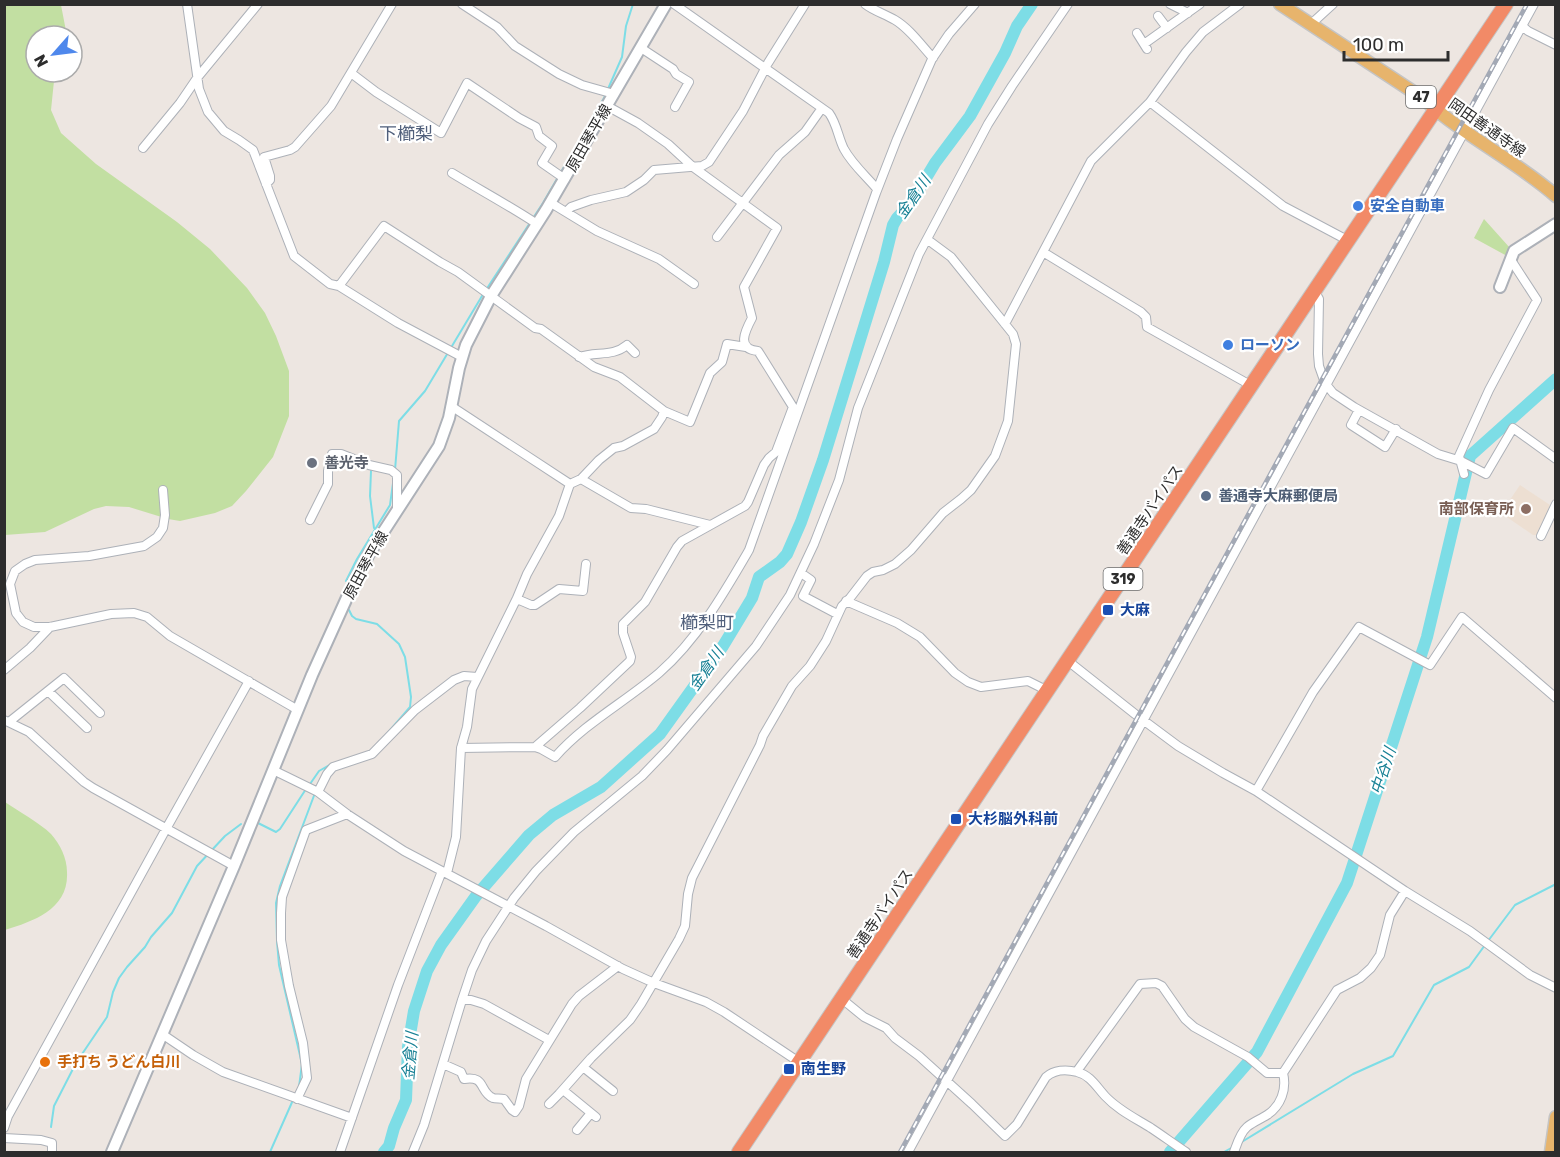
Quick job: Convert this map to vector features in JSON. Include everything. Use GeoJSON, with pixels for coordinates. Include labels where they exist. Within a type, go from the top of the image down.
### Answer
{"type":"FeatureCollection","features":[{"type":"Feature","properties":{"kind":"highway","name":"善通寺バイパス"},"geometry":{"type":"LineString","coordinates":[[739,1152],[1506,4]]}},
{"type":"Feature","properties":{"kind":"main road","name":"原田琴平線"},"geometry":{"type":"LineString","coordinates":[[112,1152],[354,582],[369,554],[438,446],[449,418],[454,353],[466,345],[487,293],[534,222],[551,202],[561,176],[607,106],[609,92],[641,48],[666,4]]}},
{"type":"Feature","properties":{"kind":"main road","name":"岡田善通寺線"},"geometry":{"type":"LineString","coordinates":[[1280,4],[1424,99],[1441,115],[1556,196]]}},
{"type":"Feature","properties":{"kind":"main road"},"geometry":{"type":"LineString","coordinates":[[1500,286],[1514,252],[1556,224]]}},
{"type":"Feature","properties":{"kind":"main road"},"geometry":{"type":"LineString","coordinates":[[1551,1152],[1556,1117]]}},
{"type":"Feature","properties":{"kind":"street"},"geometry":{"type":"LineString","coordinates":[[186,4],[199,89],[208,112],[224,132],[253,150],[294,256],[330,284],[339,286],[398,323],[454,353]]}},
{"type":"Feature","properties":{"kind":"street"},"geometry":{"type":"LineString","coordinates":[[143,148],[258,4]]}},
{"type":"Feature","properties":{"kind":"street"},"geometry":{"type":"LineString","coordinates":[[266,184],[270,176],[264,157],[295,147],[331,106],[392,4]]}},
{"type":"Feature","properties":{"kind":"street"},"geometry":{"type":"LineString","coordinates":[[462,4],[497,27],[515,46],[559,74],[582,85],[609,92]]}},
{"type":"Feature","properties":{"kind":"street"},"geometry":{"type":"LineString","coordinates":[[674,4],[822,108],[832,118],[848,156],[877,189]]}},
{"type":"Feature","properties":{"kind":"street"},"geometry":{"type":"LineString","coordinates":[[566,212],[571,207],[591,200],[626,192],[654,170],[702,166],[709,162],[743,111],[805,4]]}},
{"type":"Feature","properties":{"kind":"street"},"geometry":{"type":"LineString","coordinates":[[865,4],[900,24],[933,58]]}},
{"type":"Feature","properties":{"kind":"street"},"geometry":{"type":"LineString","coordinates":[[535,747],[630,661],[623,624],[645,602],[676,547],[682,541],[745,506],[764,465],[769,458],[779,453],[897,139],[933,58],[949,34],[975,4]]}},
{"type":"Feature","properties":{"kind":"street"},"geometry":{"type":"LineString","coordinates":[[414,1152],[472,970],[486,941],[509,906],[536,871],[568,839],[642,776],[689,726],[756,646],[790,595],[839,480],[858,408],[919,254],[988,124],[1068,4]]}},
{"type":"Feature","properties":{"kind":"street"},"geometry":{"type":"LineString","coordinates":[[1170,4],[1188,13]]}},
{"type":"Feature","properties":{"kind":"street"},"geometry":{"type":"LineString","coordinates":[[1137,33],[1145,46],[1200,4]]}},
{"type":"Feature","properties":{"kind":"street"},"geometry":{"type":"LineString","coordinates":[[1005,324],[1091,161],[1150,102],[1203,32],[1240,4]]}},
{"type":"Feature","properties":{"kind":"street"},"geometry":{"type":"LineString","coordinates":[[1310,25],[1333,4]]}},
{"type":"Feature","properties":{"kind":"street"},"geometry":{"type":"LineString","coordinates":[[908,1152],[1534,4]]}},
{"type":"Feature","properties":{"kind":"street"},"geometry":{"type":"LineString","coordinates":[[1158,16],[1167,27]]}},
{"type":"Feature","properties":{"kind":"street"},"geometry":{"type":"LineString","coordinates":[[1521,26],[1556,45]]}},
{"type":"Feature","properties":{"kind":"street"},"geometry":{"type":"LineString","coordinates":[[641,48],[674,69],[676,74],[689,82],[675,107]]}},
{"type":"Feature","properties":{"kind":"street"},"geometry":{"type":"LineString","coordinates":[[351,73],[376,92],[441,133],[467,83],[536,127],[539,136],[552,146],[542,163],[561,176]]}},
{"type":"Feature","properties":{"kind":"street"},"geometry":{"type":"LineString","coordinates":[[1150,102],[1282,206],[1349,241]]}},
{"type":"Feature","properties":{"kind":"street"},"geometry":{"type":"LineString","coordinates":[[607,106],[638,123],[668,144],[693,167],[777,228],[744,287],[752,318],[746,330],[744,342],[746,347]]}},
{"type":"Feature","properties":{"kind":"street"},"geometry":{"type":"LineString","coordinates":[[717,237],[779,155],[805,132],[822,108]]}},
{"type":"Feature","properties":{"kind":"street"},"geometry":{"type":"LineString","coordinates":[[453,173],[471,188],[506,200],[534,222]]}},
{"type":"Feature","properties":{"kind":"street"},"geometry":{"type":"LineString","coordinates":[[551,202],[597,231],[660,259],[693,284]]}},
{"type":"Feature","properties":{"kind":"street"},"geometry":{"type":"LineString","coordinates":[[339,286],[384,226],[458,272],[535,328],[541,329],[594,367],[620,377],[663,411],[690,422],[710,373],[722,362],[728,344],[758,351],[793,407],[749,550],[729,585],[695,633],[671,660],[658,673],[577,735],[555,757],[535,747],[461,748]]}},
{"type":"Feature","properties":{"kind":"street"},"geometry":{"type":"LineString","coordinates":[[549,1104],[630,1020],[654,983],[685,926],[688,894],[693,878],[763,736],[792,686],[810,666],[826,641],[842,606],[867,576],[895,564],[911,550],[943,513],[971,490],[995,456],[1008,421],[1016,353],[1013,334],[951,257],[928,240]]}},
{"type":"Feature","properties":{"kind":"street"},"geometry":{"type":"LineString","coordinates":[[1043,252],[1141,312],[1146,317],[1148,327],[1252,386]]}},
{"type":"Feature","properties":{"kind":"street"},"geometry":{"type":"LineString","coordinates":[[1464,474],[1459,456],[1537,300],[1511,260]]}},
{"type":"Feature","properties":{"kind":"street"},"geometry":{"type":"LineString","coordinates":[[1315,292],[1319,299],[1319,366],[1326,386],[1343,400],[1438,454],[1461,460],[1486,474],[1513,428],[1556,459]]}},
{"type":"Feature","properties":{"kind":"street"},"geometry":{"type":"LineString","coordinates":[[579,357],[587,354],[609,354],[627,345],[635,352]]}},
{"type":"Feature","properties":{"kind":"street"},"geometry":{"type":"LineString","coordinates":[[451,406],[570,484]]}},
{"type":"Feature","properties":{"kind":"street"},"geometry":{"type":"LineString","coordinates":[[1359,410],[1351,425],[1386,447],[1396,429]]}},
{"type":"Feature","properties":{"kind":"street"},"geometry":{"type":"LineString","coordinates":[[570,484],[581,480],[614,448],[623,446],[654,429],[663,411]]}},
{"type":"Feature","properties":{"kind":"street"},"geometry":{"type":"LineString","coordinates":[[310,520],[328,484],[332,454],[341,454],[394,472],[397,510]]}},
{"type":"Feature","properties":{"kind":"street"},"geometry":{"type":"LineString","coordinates":[[581,480],[631,508],[646,509],[710,525]]}},
{"type":"Feature","properties":{"kind":"street"},"geometry":{"type":"LineString","coordinates":[[340,1152],[398,986],[456,837],[461,748],[472,689],[527,574],[559,516],[570,484]]}},
{"type":"Feature","properties":{"kind":"street"},"geometry":{"type":"LineString","coordinates":[[163,490],[165,515],[163,528],[157,537],[144,546],[89,556],[35,560],[25,564],[15,572],[10,584],[16,613],[23,622],[34,627],[50,627],[111,614],[134,613],[147,617],[170,636],[298,710]]}},
{"type":"Feature","properties":{"kind":"street"},"geometry":{"type":"LineString","coordinates":[[1540,536],[1556,504]]}},
{"type":"Feature","properties":{"kind":"street"},"geometry":{"type":"LineString","coordinates":[[517,599],[531,605],[559,589],[583,591],[586,564]]}},
{"type":"Feature","properties":{"kind":"street"},"geometry":{"type":"LineString","coordinates":[[801,573],[811,580],[803,596],[837,614]]}},
{"type":"Feature","properties":{"kind":"street"},"geometry":{"type":"LineString","coordinates":[[846,602],[897,623],[920,637],[955,673],[968,682],[981,687],[1028,681],[1048,691]]}},
{"type":"Feature","properties":{"kind":"street"},"geometry":{"type":"LineString","coordinates":[[1256,791],[1314,692],[1359,627],[1430,664],[1462,617],[1556,698]]}},
{"type":"Feature","properties":{"kind":"street"},"geometry":{"type":"LineString","coordinates":[[4,670],[50,627]]}},
{"type":"Feature","properties":{"kind":"street"},"geometry":{"type":"LineString","coordinates":[[1068,661],[1178,746],[1256,791],[1405,891],[1470,931],[1530,975],[1556,988]]}},
{"type":"Feature","properties":{"kind":"street"},"geometry":{"type":"LineString","coordinates":[[313,789],[333,767],[372,754],[415,710],[454,680],[464,676],[477,677]]}},
{"type":"Feature","properties":{"kind":"street"},"geometry":{"type":"LineString","coordinates":[[100,713],[64,678],[7,721],[29,732],[84,782],[126,808],[234,866]]}},
{"type":"Feature","properties":{"kind":"street"},"geometry":{"type":"LineString","coordinates":[[4,1128],[8,1116],[249,681]]}},
{"type":"Feature","properties":{"kind":"street"},"geometry":{"type":"LineString","coordinates":[[48,690],[87,728]]}},
{"type":"Feature","properties":{"kind":"street"},"geometry":{"type":"LineString","coordinates":[[273,770],[313,789],[404,851],[618,966],[654,983],[706,1002],[799,1062]]}},
{"type":"Feature","properties":{"kind":"street"},"geometry":{"type":"LineString","coordinates":[[295,1098],[307,1078],[303,1043],[281,940],[282,897],[306,830],[347,814]]}},
{"type":"Feature","properties":{"kind":"street"},"geometry":{"type":"LineString","coordinates":[[1234,1152],[1242,1132],[1267,1115],[1281,1100],[1284,1086],[1283,1073],[1337,990],[1360,978],[1380,955],[1390,915],[1405,891]]}},
{"type":"Feature","properties":{"kind":"street"},"geometry":{"type":"LineString","coordinates":[[443,1064],[461,1072],[464,1078],[474,1078],[480,1082],[492,1098],[504,1099],[515,1112],[519,1106],[526,1079],[572,1004],[618,966]]}},
{"type":"Feature","properties":{"kind":"street"},"geometry":{"type":"LineString","coordinates":[[1077,1071],[1140,984],[1156,982],[1162,986],[1185,1019],[1194,1027],[1248,1057],[1267,1073],[1283,1073]]}},
{"type":"Feature","properties":{"kind":"street"},"geometry":{"type":"LineString","coordinates":[[462,1000],[471,999],[484,1004],[549,1040]]}},
{"type":"Feature","properties":{"kind":"street"},"geometry":{"type":"LineString","coordinates":[[842,999],[864,1017],[886,1028],[1005,1136],[1017,1124],[1046,1077],[1052,1072],[1066,1070],[1077,1071],[1092,1080],[1117,1107],[1186,1152]]}},
{"type":"Feature","properties":{"kind":"street"},"geometry":{"type":"LineString","coordinates":[[162,1034],[193,1055],[223,1071],[352,1118]]}},
{"type":"Feature","properties":{"kind":"street"},"geometry":{"type":"LineString","coordinates":[[583,1067],[613,1091]]}},
{"type":"Feature","properties":{"kind":"street"},"geometry":{"type":"LineString","coordinates":[[563,1090],[594,1115],[577,1130]]}},
{"type":"Feature","properties":{"kind":"street"},"geometry":{"type":"LineString","coordinates":[[4,1138],[41,1140],[52,1143],[52,1152]]}},
{"type":"Feature","properties":{"kind":"shaded area","name":"南部保育所"},"geometry":{"type":"Polygon","coordinates":[[[1520,485],[1550,505],[1540,531],[1536,535],[1501,513],[1520,485]]]}},
{"type":"Feature","properties":{"kind":"green space"},"geometry":{"type":"Polygon","coordinates":[[[5,5],[61,5],[65,24],[24,24],[24,84],[54,84],[51,110],[61,133],[96,164],[177,222],[210,249],[247,288],[265,313],[289,371],[289,416],[273,457],[232,506],[215,513],[180,521],[129,507],[106,506],[94,509],[45,532],[5,535],[5,5]]]}},
{"type":"Feature","properties":{"kind":"green space"},"geometry":{"type":"Polygon","coordinates":[[[1484,219],[1510,248],[1507,256],[1474,238],[1484,219]]]}},
{"type":"Feature","properties":{"kind":"green space"},"geometry":{"type":"Polygon","coordinates":[[[5,802],[51,834],[62,852],[67,872],[62,895],[48,912],[5,930],[5,802]]]}},
{"type":"Feature","properties":{"kind":"waterway"},"geometry":{"type":"LineString","coordinates":[[395,470],[399,421],[425,391],[482,296],[543,203],[604,98],[622,57],[626,26],[633,4]]}},
{"type":"Feature","properties":{"kind":"waterway","name":"金倉川"},"geometry":{"type":"LineString","coordinates":[[384,1152],[389,1146],[406,1100],[408,1047],[414,1011],[427,971],[441,945],[476,896],[529,835],[553,815],[601,787],[660,734],[723,646],[752,598],[759,577],[787,554],[823,460],[884,262],[893,225],[911,203],[935,163],[970,116],[1005,53],[1017,26],[1032,4]]}},
{"type":"Feature","properties":{"kind":"waterway","name":"中谷川"},"geometry":{"type":"LineString","coordinates":[[1170,1152],[1257,1052],[1347,883],[1427,637],[1470,456],[1556,379]]}},
{"type":"Feature","properties":{"kind":"waterway"},"geometry":{"type":"LineString","coordinates":[[371,471],[370,496],[374,528]]}},
{"type":"Feature","properties":{"kind":"waterway"},"geometry":{"type":"LineString","coordinates":[[346,581],[390,505],[394,476]]}},
{"type":"Feature","properties":{"kind":"waterway"},"geometry":{"type":"LineString","coordinates":[[349,610],[356,619],[377,624],[399,644],[405,657],[411,697],[410,707],[386,735]]}},
{"type":"Feature","properties":{"kind":"waterway"},"geometry":{"type":"LineString","coordinates":[[322,777],[326,767],[333,763]]}},
{"type":"Feature","properties":{"kind":"waterway"},"geometry":{"type":"LineString","coordinates":[[310,784],[319,771],[326,767]]}},
{"type":"Feature","properties":{"kind":"waterway"},"geometry":{"type":"LineString","coordinates":[[258,823],[276,832],[306,789]]}},
{"type":"Feature","properties":{"kind":"waterway"},"geometry":{"type":"LineString","coordinates":[[299,1087],[302,1064],[279,965],[276,903],[280,886],[315,793]]}},
{"type":"Feature","properties":{"kind":"waterway"},"geometry":{"type":"LineString","coordinates":[[51,1127],[54,1106],[76,1063],[107,1017],[119,978],[172,913],[197,866],[225,836],[241,824]]}},
{"type":"Feature","properties":{"kind":"waterway"},"geometry":{"type":"LineString","coordinates":[[1488,941],[1515,905],[1556,884]]}},
{"type":"Feature","properties":{"kind":"waterway"},"geometry":{"type":"LineString","coordinates":[[1240,1143],[1353,1074],[1393,1056],[1434,985],[1469,967],[1485,945]]}},
{"type":"Feature","properties":{"kind":"waterway"},"geometry":{"type":"LineString","coordinates":[[270,1152],[293,1100]]}},
{"type":"Feature","properties":{"kind":"waterway"},"geometry":{"type":"LineString","coordinates":[[1224,1152],[1233,1147]]}},
{"type":"Feature","properties":{"kind":"railway"},"geometry":{"type":"LineString","coordinates":[[900,1152],[1527,4]]}},
{"type":"Feature","properties":{"kind":"place","name":"安全自動車"},"geometry":{"type":"Point","coordinates":[1358,206]}},
{"type":"Feature","properties":{"kind":"place","name":"ローソン"},"geometry":{"type":"Point","coordinates":[1228,345]}},
{"type":"Feature","properties":{"kind":"place","name":"善光寺"},"geometry":{"type":"Point","coordinates":[312,463]}},
{"type":"Feature","properties":{"kind":"place","name":"善通寺大麻郵便局"},"geometry":{"type":"Point","coordinates":[1206,496]}},
{"type":"Feature","properties":{"kind":"place","name":"南部保育所"},"geometry":{"type":"Point","coordinates":[1526,509]}},
{"type":"Feature","properties":{"kind":"place","name":"大麻"},"geometry":{"type":"Point","coordinates":[1108,610]}},
{"type":"Feature","properties":{"kind":"place","name":"大杉脳外科前"},"geometry":{"type":"Point","coordinates":[956,819]}},
{"type":"Feature","properties":{"kind":"place","name":"手打ち うどん白川"},"geometry":{"type":"Point","coordinates":[45,1062]}},
{"type":"Feature","properties":{"kind":"place","name":"南生野"},"geometry":{"type":"Point","coordinates":[789,1069]}},
{"type":"Feature","properties":{"kind":"district","name":"下櫛梨"},"geometry":{"type":"Point","coordinates":[406,134]}},
{"type":"Feature","properties":{"kind":"district","name":"櫛梨町"},"geometry":{"type":"Point","coordinates":[707,623]}}]}
